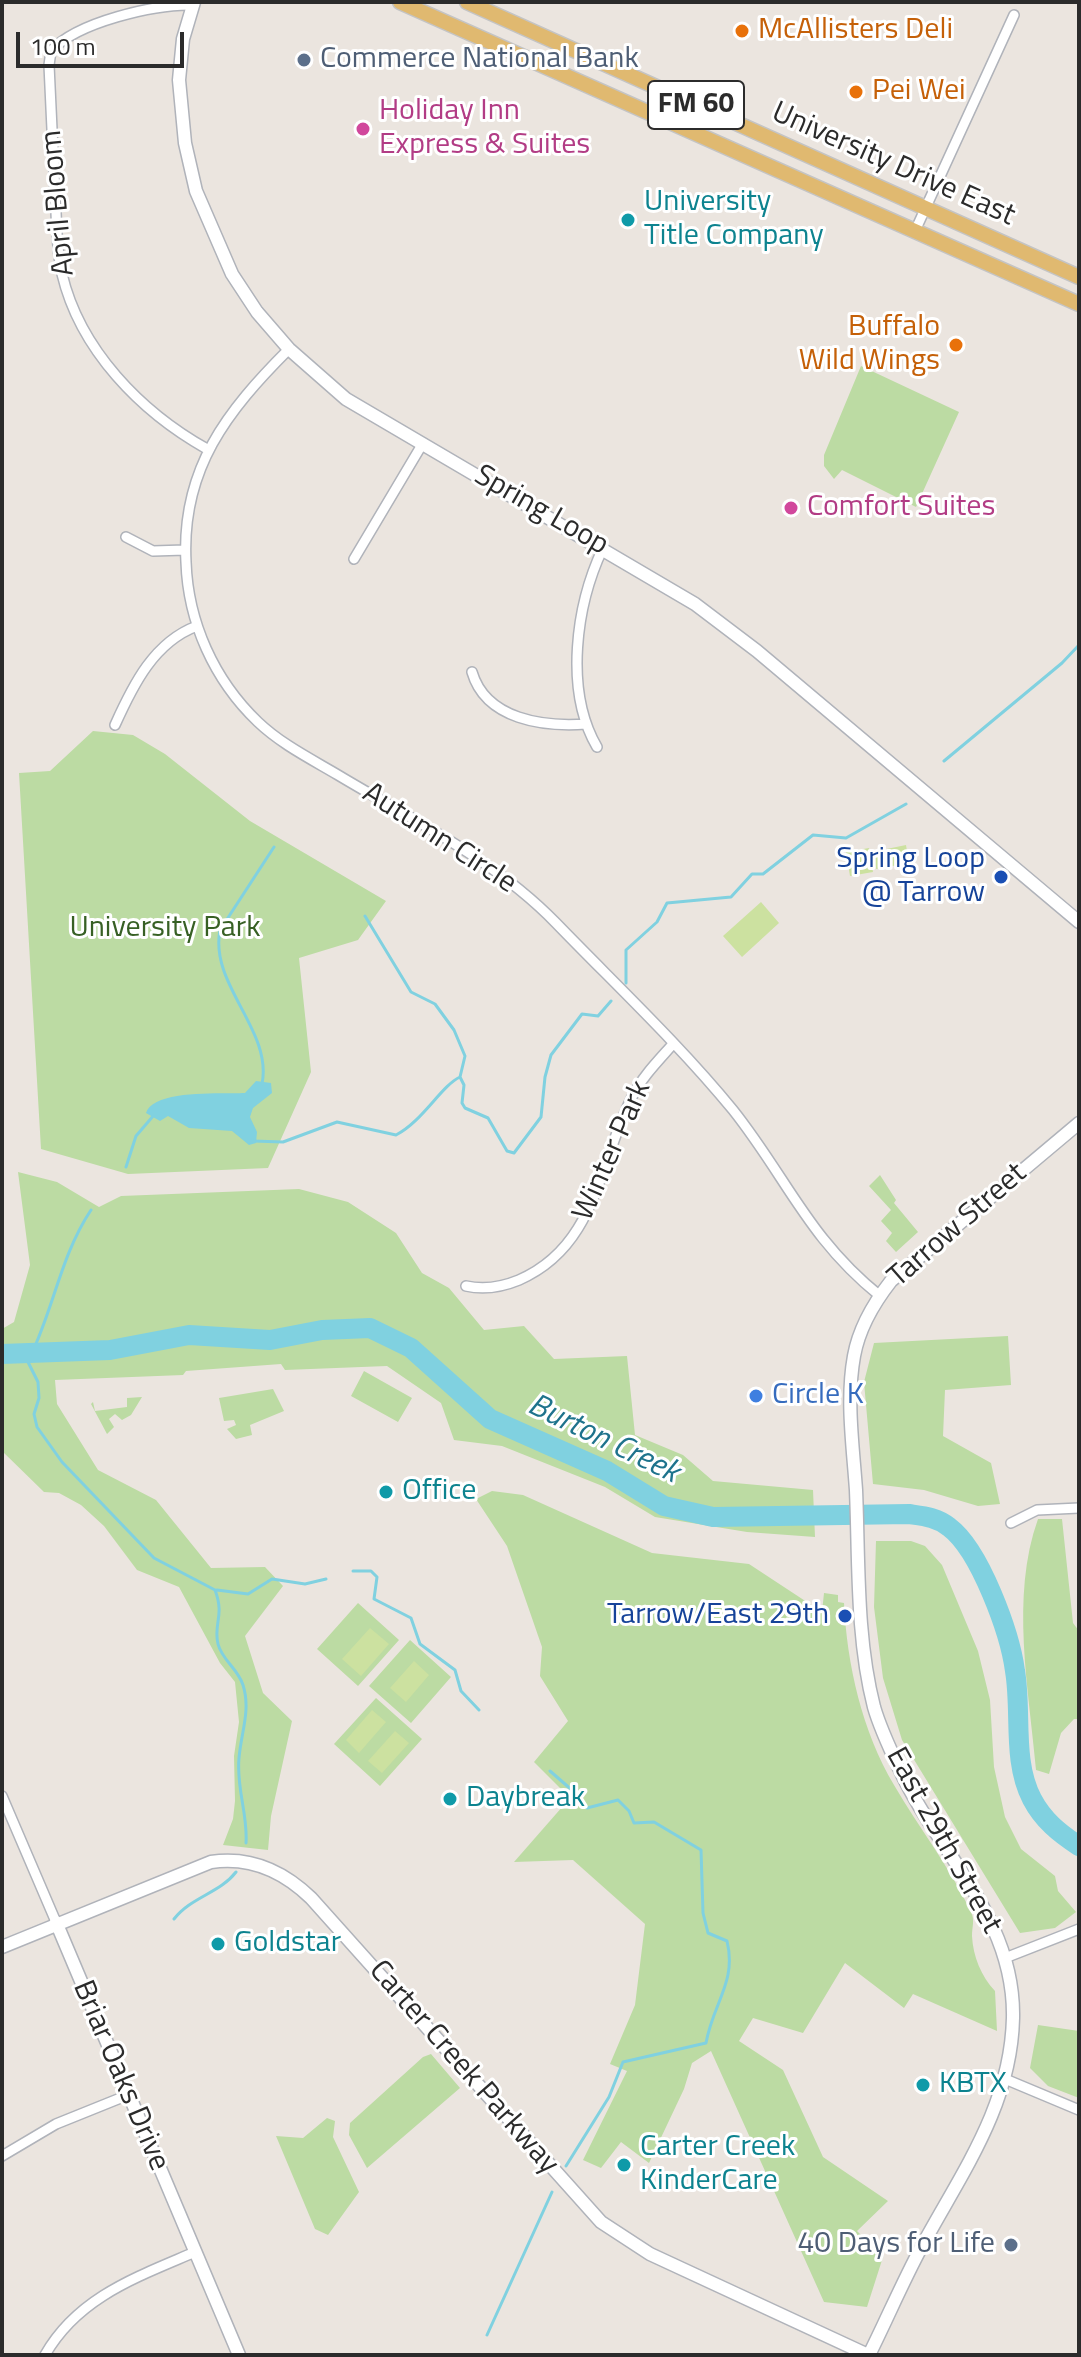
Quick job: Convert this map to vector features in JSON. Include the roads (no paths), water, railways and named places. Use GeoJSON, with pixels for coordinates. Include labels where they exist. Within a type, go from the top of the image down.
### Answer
{"type":"FeatureCollection","features":[{"type":"Feature","properties":{"kind":"main road","name":"University Drive East"},"geometry":{"type":"LineString","coordinates":[[400,2],[1079,304]]}},
{"type":"Feature","properties":{"kind":"main road","name":"University Drive East"},"geometry":{"type":"LineString","coordinates":[[467,2],[1079,277]]}},
{"type":"Feature","properties":{"kind":"main road"},"geometry":{"type":"LineString","coordinates":[[614,98],[624,73]]}},
{"type":"Feature","properties":{"kind":"street","name":"April Bloom"},"geometry":{"type":"LineString","coordinates":[[193,4],[169,4],[135,12],[73,35],[51,51],[49,65],[58,254],[71,301],[80,322],[127,389],[156,417],[207,449]]}},
{"type":"Feature","properties":{"kind":"street","name":"Spring Loop"},"geometry":{"type":"LineString","coordinates":[[193,4],[183,39],[179,80],[185,143],[196,191],[232,274],[257,312],[289,349],[346,399],[695,604],[757,651],[1079,922]]}},
{"type":"Feature","properties":{"kind":"street"},"geometry":{"type":"LineString","coordinates":[[915,231],[1014,15]]}},
{"type":"Feature","properties":{"kind":"street","name":"Autumn Circle"},"geometry":{"type":"LineString","coordinates":[[289,349],[237,402],[207,449],[191,504],[185,550],[186,579],[197,626],[221,675],[259,723],[289,745],[464,850],[523,892],[673,1044],[734,1111],[815,1233],[880,1296]]}},
{"type":"Feature","properties":{"kind":"street"},"geometry":{"type":"LineString","coordinates":[[354,559],[423,443]]}},
{"type":"Feature","properties":{"kind":"street"},"geometry":{"type":"LineString","coordinates":[[126,537],[153,551],[185,550]]}},
{"type":"Feature","properties":{"kind":"street"},"geometry":{"type":"LineString","coordinates":[[597,747],[586,724],[579,669],[579,624],[586,587],[603,548]]}},
{"type":"Feature","properties":{"kind":"street"},"geometry":{"type":"LineString","coordinates":[[115,725],[134,687],[160,649],[171,638],[197,626]]}},
{"type":"Feature","properties":{"kind":"street"},"geometry":{"type":"LineString","coordinates":[[472,672],[487,700],[518,717],[548,724],[586,724]]}},
{"type":"Feature","properties":{"kind":"street","name":"Winter Park"},"geometry":{"type":"LineString","coordinates":[[466,1286],[482,1290],[535,1273],[573,1237],[597,1196],[631,1099],[641,1081],[673,1044]]}},
{"type":"Feature","properties":{"kind":"street","name":"Tarrow Street"},"geometry":{"type":"LineString","coordinates":[[857,1345],[880,1296],[936,1241],[1079,1123]]}},
{"type":"Feature","properties":{"kind":"street","name":"East 29th Street"},"geometry":{"type":"LineString","coordinates":[[857,1345],[851,1399],[855,1486],[865,1657],[875,1711],[901,1772],[982,1901],[1005,1958],[1013,2017],[1005,2079],[987,2133],[920,2249],[869,2355]]}},
{"type":"Feature","properties":{"kind":"street"},"geometry":{"type":"LineString","coordinates":[[1011,1523],[1037,1510],[1079,1508]]}},
{"type":"Feature","properties":{"kind":"street","name":"Briar Oaks Drive"},"geometry":{"type":"LineString","coordinates":[[2,1796],[239,2355]]}},
{"type":"Feature","properties":{"kind":"street","name":"Carter Creek Parkway"},"geometry":{"type":"LineString","coordinates":[[2,1947],[56,1922],[211,1862],[243,1861],[286,1876],[334,1922],[601,2222],[650,2254],[869,2355]]}},
{"type":"Feature","properties":{"kind":"street"},"geometry":{"type":"LineString","coordinates":[[1005,1958],[1079,1929]]}},
{"type":"Feature","properties":{"kind":"street"},"geometry":{"type":"LineString","coordinates":[[1005,2079],[1079,2110]]}},
{"type":"Feature","properties":{"kind":"street"},"geometry":{"type":"LineString","coordinates":[[2,2156],[56,2124],[128,2095]]}},
{"type":"Feature","properties":{"kind":"street"},"geometry":{"type":"LineString","coordinates":[[45,2355],[61,2329],[97,2297],[195,2252]]}},
{"type":"Feature","properties":{"kind":"water"},"geometry":{"type":"Polygon","coordinates":[[[256,1081],[271,1083],[272,1093],[253,1108],[250,1117],[257,1132],[256,1143],[249,1145],[232,1131],[189,1128],[168,1116],[160,1121],[146,1113],[151,1105],[174,1096],[245,1093],[256,1081]]]}},
{"type":"Feature","properties":{"kind":"waterway"},"geometry":{"type":"LineString","coordinates":[[944,761],[1062,663],[1079,645]]}},
{"type":"Feature","properties":{"kind":"waterway"},"geometry":{"type":"LineString","coordinates":[[626,983],[626,950],[657,922],[667,903],[731,897],[752,874],[763,874],[813,835],[846,838],[906,804]]}},
{"type":"Feature","properties":{"kind":"waterway"},"geometry":{"type":"LineString","coordinates":[[262,1084],[263,1064],[259,1045],[223,970],[219,950],[220,930],[274,847]]}},
{"type":"Feature","properties":{"kind":"waterway"},"geometry":{"type":"LineString","coordinates":[[365,916],[411,992],[435,1004],[454,1030],[465,1056],[460,1077],[464,1085],[462,1103],[465,1108],[488,1118],[507,1151],[514,1153],[541,1117],[545,1077],[551,1055],[582,1014],[598,1016],[611,1001]]}},
{"type":"Feature","properties":{"kind":"waterway"},"geometry":{"type":"LineString","coordinates":[[253,1141],[283,1142],[337,1122],[396,1135],[460,1077]]}},
{"type":"Feature","properties":{"kind":"waterway"},"geometry":{"type":"LineString","coordinates":[[126,1167],[136,1136],[154,1115]]}},
{"type":"Feature","properties":{"kind":"waterway"},"geometry":{"type":"LineString","coordinates":[[31,1355],[72,1245],[91,1210]]}},
{"type":"Feature","properties":{"kind":"waterway","name":"Burton Creek"},"geometry":{"type":"LineString","coordinates":[[2,1354],[110,1350],[189,1335],[270,1340],[322,1330],[370,1328],[411,1348],[490,1419],[607,1471],[664,1506],[713,1517],[909,1514],[940,1521],[961,1538],[972,1554],[992,1593],[1007,1636],[1017,1687],[1022,1769],[1032,1799],[1052,1826],[1079,1846]]}},
{"type":"Feature","properties":{"kind":"waterway"},"geometry":{"type":"LineString","coordinates":[[24,1354],[38,1382],[39,1398],[34,1414],[37,1427],[62,1462],[154,1558],[215,1590],[219,1607],[218,1644],[241,1679],[245,1694],[246,1712],[239,1769],[246,1843]]}},
{"type":"Feature","properties":{"kind":"waterway"},"geometry":{"type":"LineString","coordinates":[[353,1571],[371,1571],[377,1577],[374,1599],[411,1618],[420,1644],[455,1670],[461,1691],[479,1710]]}},
{"type":"Feature","properties":{"kind":"waterway"},"geometry":{"type":"LineString","coordinates":[[217,1590],[248,1594],[272,1579],[305,1584],[326,1579]]}},
{"type":"Feature","properties":{"kind":"waterway"},"geometry":{"type":"LineString","coordinates":[[550,1771],[573,1791],[576,1803],[587,1808],[618,1800],[629,1811],[634,1823],[654,1822],[701,1850],[703,1913],[708,1933],[727,1941],[729,1956],[727,1981],[706,2043],[623,2062],[609,2097],[566,2166]]}},
{"type":"Feature","properties":{"kind":"waterway"},"geometry":{"type":"LineString","coordinates":[[174,1919],[236,1872]]}},
{"type":"Feature","properties":{"kind":"waterway"},"geometry":{"type":"LineString","coordinates":[[487,2335],[552,2192]]}},
{"type":"Feature","properties":{"kind":"place","name":"McAllisters Deli"},"geometry":{"type":"Point","coordinates":[742,31]}},
{"type":"Feature","properties":{"kind":"place","name":"Commerce National Bank"},"geometry":{"type":"Point","coordinates":[304,60]}},
{"type":"Feature","properties":{"kind":"place","name":"Pei Wei"},"geometry":{"type":"Point","coordinates":[856,92]}},
{"type":"Feature","properties":{"kind":"place","name":"Holiday Inn Express & Suites"},"geometry":{"type":"Point","coordinates":[363,129]}},
{"type":"Feature","properties":{"kind":"place","name":"University Title Company"},"geometry":{"type":"Point","coordinates":[628,220]}},
{"type":"Feature","properties":{"kind":"place","name":"Buffalo Wild Wings"},"geometry":{"type":"Point","coordinates":[956,345]}},
{"type":"Feature","properties":{"kind":"place","name":"Comfort Suites"},"geometry":{"type":"Point","coordinates":[791,508]}},
{"type":"Feature","properties":{"kind":"place","name":"Spring Loop @ Tarrow"},"geometry":{"type":"Point","coordinates":[1001,877]}},
{"type":"Feature","properties":{"kind":"place","name":"Circle K"},"geometry":{"type":"Point","coordinates":[756,1396]}},
{"type":"Feature","properties":{"kind":"place","name":"Office"},"geometry":{"type":"Point","coordinates":[386,1492]}},
{"type":"Feature","properties":{"kind":"place","name":"Tarrow/East 29th"},"geometry":{"type":"Point","coordinates":[845,1616]}},
{"type":"Feature","properties":{"kind":"place","name":"Daybreak"},"geometry":{"type":"Point","coordinates":[450,1799]}},
{"type":"Feature","properties":{"kind":"place","name":"Goldstar"},"geometry":{"type":"Point","coordinates":[218,1944]}},
{"type":"Feature","properties":{"kind":"place","name":"KBTX"},"geometry":{"type":"Point","coordinates":[923,2085]}},
{"type":"Feature","properties":{"kind":"place","name":"Carter Creek KinderCare"},"geometry":{"type":"Point","coordinates":[624,2165]}},
{"type":"Feature","properties":{"kind":"place","name":"40 Days for Life"},"geometry":{"type":"Point","coordinates":[1011,2245]}},
{"type":"Feature","properties":{"kind":"park label","name":"University Park"},"geometry":{"type":"Point","coordinates":[165,929]}}]}
